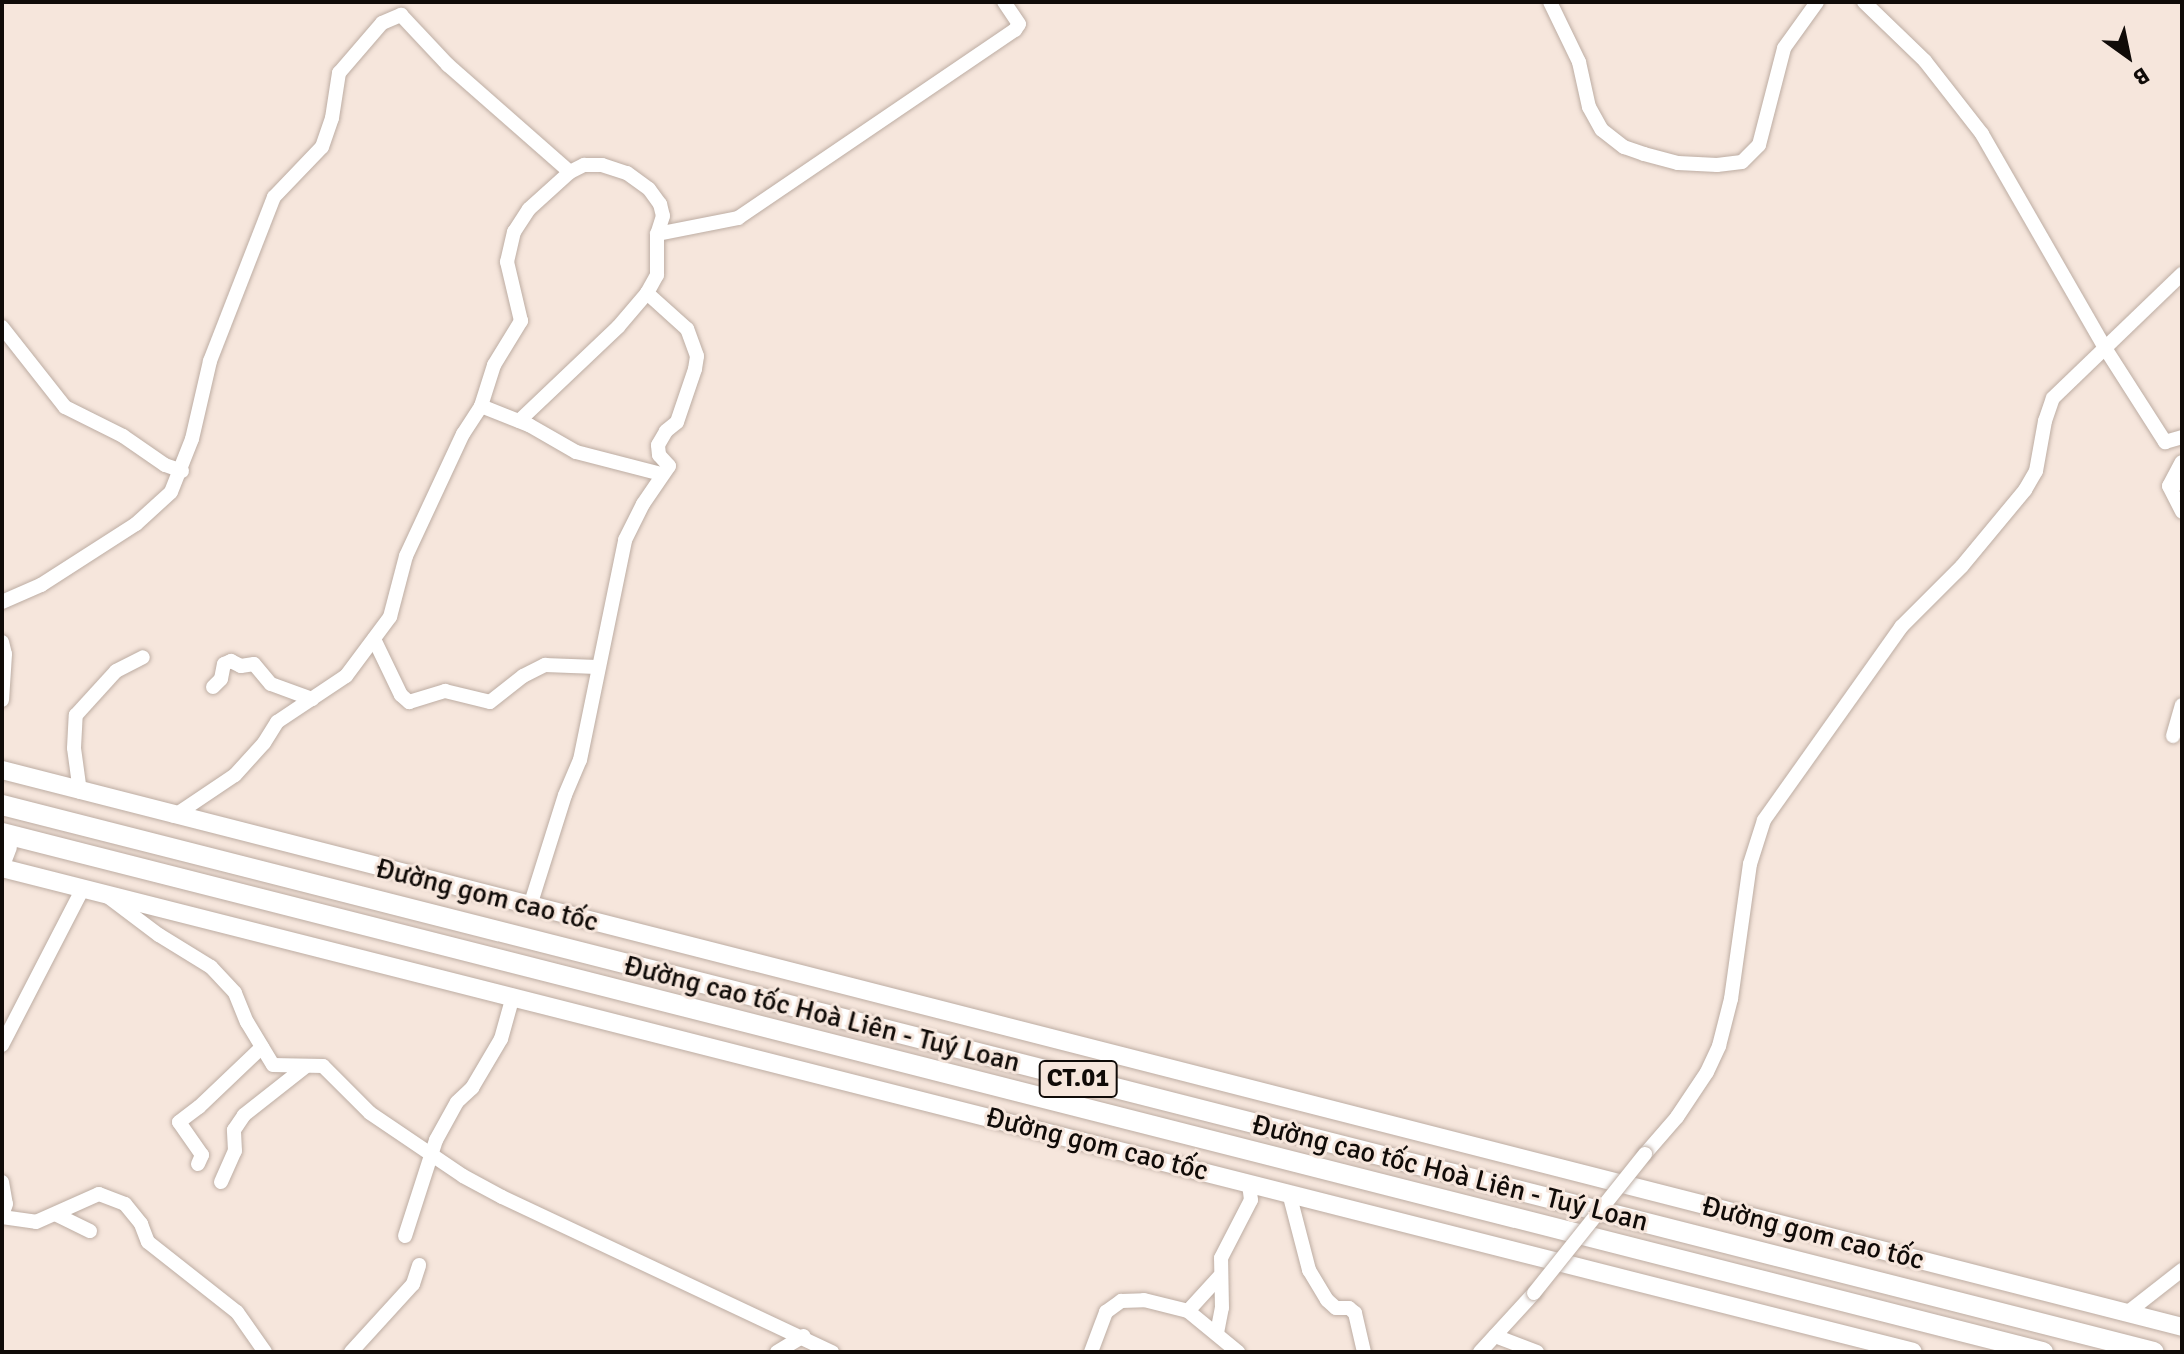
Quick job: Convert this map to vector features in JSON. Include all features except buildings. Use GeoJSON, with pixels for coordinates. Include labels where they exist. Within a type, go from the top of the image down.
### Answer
{"type":"FeatureCollection","features":[{"type":"Feature","properties":{"kind":"highway","name":"Đường cao tốc Hoà Liên - Tuý Loan"},"geometry":{"type":"LineString","coordinates":[[12,805],[2154,1352]]}},
{"type":"Feature","properties":{"kind":"highway","name":"Đường cao tốc Hoà Liên - Tuý Loan"},"geometry":{"type":"LineString","coordinates":[[6,840],[2043,1352]]}},
{"type":"Feature","properties":{"kind":"main road","name":"Đường gom cao tốc"},"geometry":{"type":"LineString","coordinates":[[2,770],[2182,1327]]}},
{"type":"Feature","properties":{"kind":"main road","name":"Đường gom cao tốc"},"geometry":{"type":"LineString","coordinates":[[2,868],[1913,1352]]}},
{"type":"Feature","properties":{"kind":"street"},"geometry":{"type":"LineString","coordinates":[[657,234],[738,218],[1015,30],[1019,24],[1004,2]]}},
{"type":"Feature","properties":{"kind":"street"},"geometry":{"type":"LineString","coordinates":[[1550,2],[1579,62],[1589,107],[1602,130],[1624,147],[1644,154],[1678,163],[1717,165],[1742,162],[1759,145],[1784,48],[1817,2]]}},
{"type":"Feature","properties":{"kind":"street"},"geometry":{"type":"LineString","coordinates":[[1864,2],[1925,61],[1982,134],[2105,348],[2165,442],[2182,437]]}},
{"type":"Feature","properties":{"kind":"street"},"geometry":{"type":"LineString","coordinates":[[2,602],[41,585],[136,524],[171,492],[182,471],[210,361],[274,197],[322,147],[332,118],[339,73],[382,23],[402,9],[448,65],[570,172]]}},
{"type":"Feature","properties":{"kind":"street"},"geometry":{"type":"LineString","coordinates":[[173,816],[235,775],[264,743],[277,722],[350,673],[390,617],[406,556],[463,434],[481,406],[494,365],[521,321],[507,262],[514,232],[529,209],[570,172],[584,165],[602,165],[637,179],[660,204],[663,216],[657,234],[657,275],[647,293],[618,327],[519,421]]}},
{"type":"Feature","properties":{"kind":"street"},"geometry":{"type":"LineString","coordinates":[[1480,1352],[1534,1293],[1677,1117],[1707,1072],[1719,1046],[1731,999],[1750,864],[1764,820],[1901,627],[1962,566],[2025,490],[2036,471],[2045,421],[2053,398],[2182,274]]}},
{"type":"Feature","properties":{"kind":"street"},"geometry":{"type":"LineString","coordinates":[[530,906],[565,795],[580,760],[625,540],[669,464],[659,455],[658,445],[666,431],[677,422],[691,387],[697,356],[687,329],[647,293]]}},
{"type":"Feature","properties":{"kind":"street"},"geometry":{"type":"LineString","coordinates":[[2,327],[65,407],[182,471]]}},
{"type":"Feature","properties":{"kind":"street"},"geometry":{"type":"LineString","coordinates":[[481,406],[519,421],[576,452],[661,474]]}},
{"type":"Feature","properties":{"kind":"street"},"geometry":{"type":"LineString","coordinates":[[2182,462],[2175,484],[2182,512]]}},
{"type":"Feature","properties":{"kind":"street"},"geometry":{"type":"LineString","coordinates":[[374,639],[401,695],[409,702],[445,691],[490,702],[523,676],[545,665],[597,667]]}},
{"type":"Feature","properties":{"kind":"street"},"geometry":{"type":"LineString","coordinates":[[2,642],[5,654],[2,700]]}},
{"type":"Feature","properties":{"kind":"street"},"geometry":{"type":"LineString","coordinates":[[80,792],[74,748],[76,715],[116,671],[143,657]]}},
{"type":"Feature","properties":{"kind":"street"},"geometry":{"type":"LineString","coordinates":[[213,687],[221,679],[224,664],[231,661],[241,666],[254,664],[271,684],[312,699]]}},
{"type":"Feature","properties":{"kind":"street"},"geometry":{"type":"LineString","coordinates":[[2173,736],[2182,705]]}},
{"type":"Feature","properties":{"kind":"street"},"geometry":{"type":"LineString","coordinates":[[2,793],[12,805]]}},
{"type":"Feature","properties":{"kind":"street"},"geometry":{"type":"LineString","coordinates":[[2,868],[6,840]]}},
{"type":"Feature","properties":{"kind":"street"},"geometry":{"type":"LineString","coordinates":[[2,1045],[83,888]]}},
{"type":"Feature","properties":{"kind":"street"},"geometry":{"type":"LineString","coordinates":[[104,893],[159,935],[211,967],[235,993],[273,1065],[323,1066],[370,1113],[502,1197],[804,1336],[832,1352]]}},
{"type":"Feature","properties":{"kind":"street"},"geometry":{"type":"LineString","coordinates":[[405,1236],[432,1154],[457,1102],[472,1088],[501,1039],[513,996]]}},
{"type":"Feature","properties":{"kind":"street"},"geometry":{"type":"LineString","coordinates":[[204,1153],[179,1122],[262,1047]]}},
{"type":"Feature","properties":{"kind":"street"},"geometry":{"type":"LineString","coordinates":[[221,1182],[235,1151],[234,1130],[244,1115],[291,1075],[309,1065]]}},
{"type":"Feature","properties":{"kind":"street"},"geometry":{"type":"LineString","coordinates":[[2,1182],[6,1204],[2,1216],[36,1222],[99,1194],[125,1204],[141,1224],[148,1242],[237,1312],[265,1352]]}},
{"type":"Feature","properties":{"kind":"street"},"geometry":{"type":"LineString","coordinates":[[1217,1333],[1222,1308],[1219,1277],[1223,1250],[1251,1200],[1249,1183]]}},
{"type":"Feature","properties":{"kind":"street"},"geometry":{"type":"LineString","coordinates":[[1289,1193],[1309,1270],[1327,1300],[1336,1308],[1349,1308],[1355,1313],[1364,1352]]}},
{"type":"Feature","properties":{"kind":"street"},"geometry":{"type":"LineString","coordinates":[[55,1214],[90,1231]]}},
{"type":"Feature","properties":{"kind":"street"},"geometry":{"type":"LineString","coordinates":[[351,1352],[413,1284],[419,1265]]}},
{"type":"Feature","properties":{"kind":"street"},"geometry":{"type":"LineString","coordinates":[[2127,1313],[2182,1270]]}},
{"type":"Feature","properties":{"kind":"street"},"geometry":{"type":"LineString","coordinates":[[1188,1311],[1219,1277]]}},
{"type":"Feature","properties":{"kind":"street"},"geometry":{"type":"LineString","coordinates":[[1091,1352],[1101,1320],[1121,1301],[1163,1303],[1188,1311],[1238,1352]]}},
{"type":"Feature","properties":{"kind":"street"},"geometry":{"type":"LineString","coordinates":[[777,1352],[804,1336]]}},
{"type":"Feature","properties":{"kind":"street"},"geometry":{"type":"LineString","coordinates":[[1495,1336],[1537,1352]]}}]}
